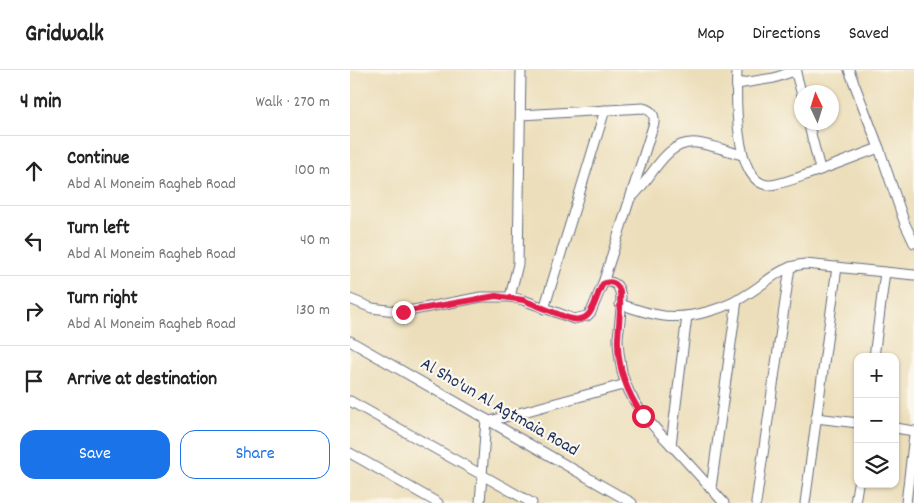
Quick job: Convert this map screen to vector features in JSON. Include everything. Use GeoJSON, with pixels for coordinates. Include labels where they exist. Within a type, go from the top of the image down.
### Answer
{"type":"FeatureCollection","features":[{"type":"Feature","properties":{"kind":"street"},"geometry":{"type":"LineString","coordinates":[[510,297],[518,264],[521,70]]}},
{"type":"Feature","properties":{"kind":"street"},"geometry":{"type":"LineString","coordinates":[[737,70],[742,155],[748,169],[756,179],[766,185],[791,179],[879,148]]}},
{"type":"Feature","properties":{"kind":"street"},"geometry":{"type":"LineString","coordinates":[[737,84],[774,78],[796,70],[800,85]]}},
{"type":"Feature","properties":{"kind":"street"},"geometry":{"type":"LineString","coordinates":[[849,70],[914,243]]}},
{"type":"Feature","properties":{"kind":"street"},"geometry":{"type":"LineString","coordinates":[[350,299],[372,308],[403,312],[481,297],[510,297],[523,300],[574,320],[581,319],[591,312],[603,284],[654,118],[648,109],[643,108],[520,114]]}},
{"type":"Feature","properties":{"kind":"street"},"geometry":{"type":"LineString","coordinates":[[544,308],[605,110]]}},
{"type":"Feature","properties":{"kind":"street"},"geometry":{"type":"LineString","coordinates":[[810,130],[820,169]]}},
{"type":"Feature","properties":{"kind":"street"},"geometry":{"type":"LineString","coordinates":[[630,199],[670,151],[678,145],[687,142],[697,143],[742,155]]}},
{"type":"Feature","properties":{"kind":"street"},"geometry":{"type":"LineString","coordinates":[[620,304],[653,314],[676,317],[699,314],[737,300],[756,289],[770,277],[790,267],[805,264],[914,275]]}},
{"type":"Feature","properties":{"kind":"street"},"geometry":{"type":"LineString","coordinates":[[756,503],[790,267]]}},
{"type":"Feature","properties":{"kind":"street"},"geometry":{"type":"LineString","coordinates":[[805,503],[837,267]]}},
{"type":"Feature","properties":{"kind":"street"},"geometry":{"type":"LineString","coordinates":[[875,353],[885,272]]}},
{"type":"Feature","properties":{"kind":"street"},"geometry":{"type":"LineString","coordinates":[[603,284],[611,282],[618,287],[620,304],[618,351],[626,384],[643,416],[724,503]]}},
{"type":"Feature","properties":{"kind":"street"},"geometry":{"type":"LineString","coordinates":[[711,488],[737,300]]}},
{"type":"Feature","properties":{"kind":"street"},"geometry":{"type":"LineString","coordinates":[[671,445],[687,316]]}},
{"type":"Feature","properties":{"kind":"street","name":"Al Sho'un Al Agtmaia Road"},"geometry":{"type":"LineString","coordinates":[[350,341],[632,503]]}},
{"type":"Feature","properties":{"kind":"street"},"geometry":{"type":"LineString","coordinates":[[480,503],[488,420],[626,384]]}},
{"type":"Feature","properties":{"kind":"street"},"geometry":{"type":"LineString","coordinates":[[350,401],[532,503]]}},
{"type":"Feature","properties":{"kind":"street"},"geometry":{"type":"LineString","coordinates":[[816,418],[854,423]]}},
{"type":"Feature","properties":{"kind":"street"},"geometry":{"type":"LineString","coordinates":[[899,429],[914,431]]}},
{"type":"Feature","properties":{"kind":"street"},"geometry":{"type":"LineString","coordinates":[[906,503],[914,435]]}},
{"type":"Feature","properties":{"kind":"street"},"geometry":{"type":"LineString","coordinates":[[350,453],[438,503]]}},
{"type":"Feature","properties":{"kind":"street"},"geometry":{"type":"LineString","coordinates":[[855,503],[857,488]]}},
{"type":"Feature","properties":{"kind":"route"},"geometry":{"type":"LineString","coordinates":[[403,312],[481,297],[496,296],[523,300],[574,320],[581,319],[591,312],[603,284],[611,282],[620,291],[618,351],[620,363],[626,384],[643,416]]}}]}
